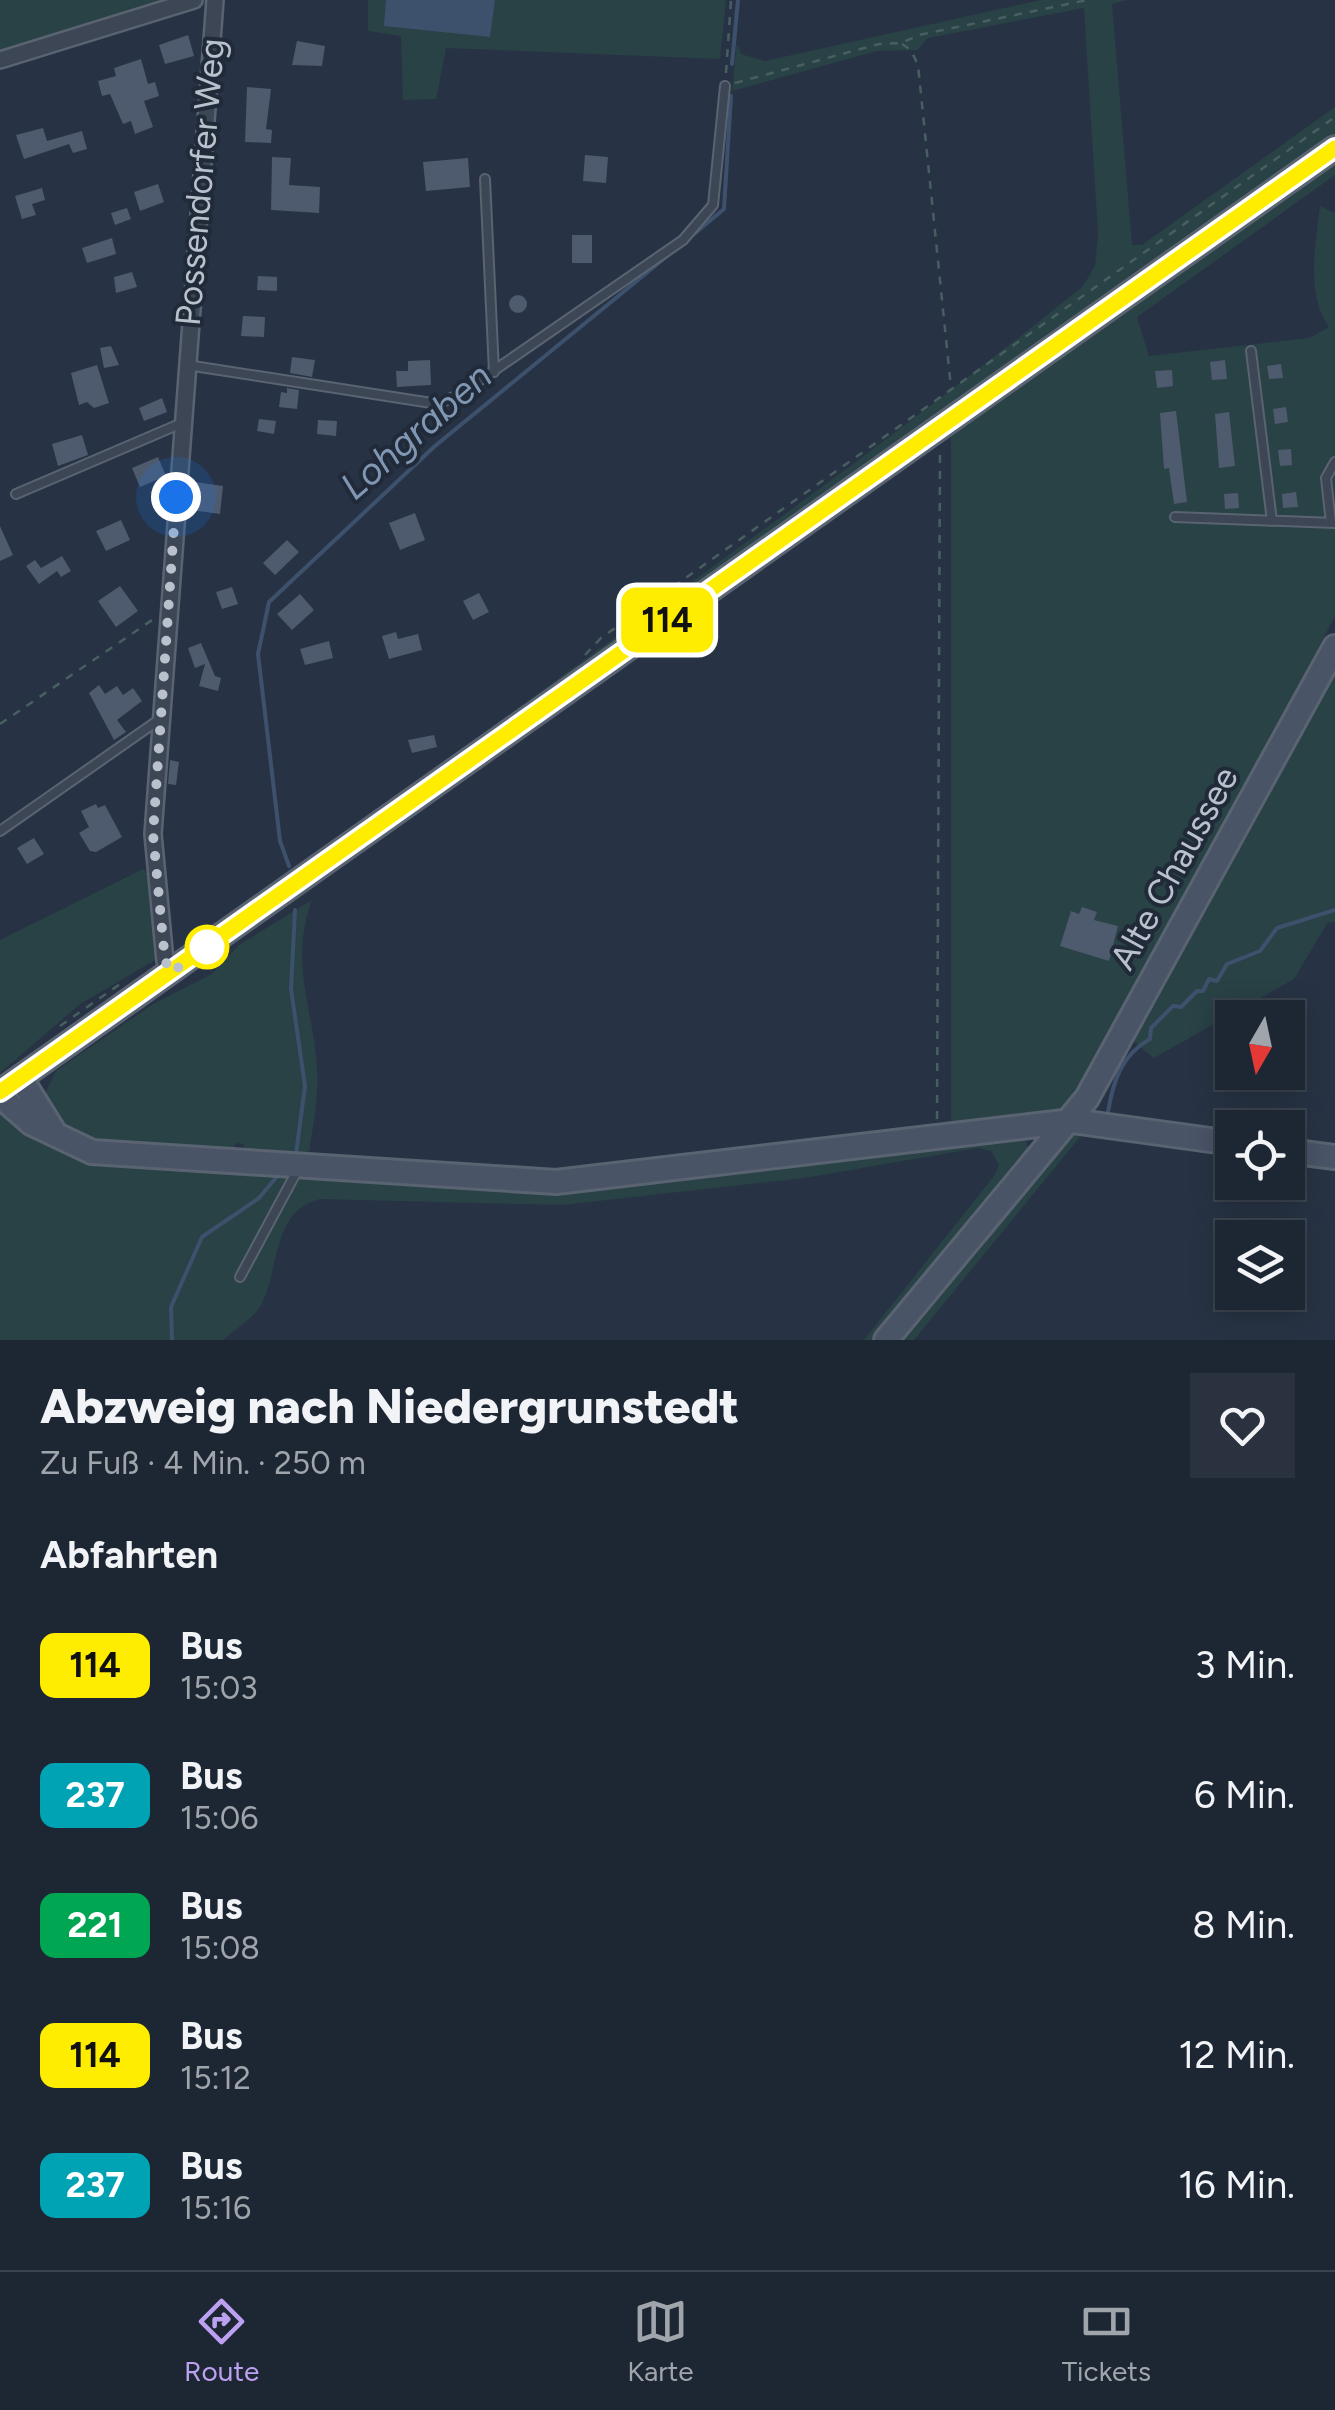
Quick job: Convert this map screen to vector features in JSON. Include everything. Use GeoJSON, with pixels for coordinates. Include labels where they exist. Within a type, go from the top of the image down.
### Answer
{"type":"FeatureCollection","features":[{"type":"Feature","properties":{"kind":"street"},"geometry":{"type":"LineString","coordinates":[[0,60],[194,0]]}},
{"type":"Feature","properties":{"kind":"street","name":"Possendorfer Weg"},"geometry":{"type":"LineString","coordinates":[[172,972],[165,961],[153,834],[215,0]]}},
{"type":"Feature","properties":{"kind":"street"},"geometry":{"type":"LineString","coordinates":[[1215,1141],[1072,1121],[556,1182],[92,1152],[22,1118],[0,1094],[940,424],[957,399],[1335,148]]}},
{"type":"Feature","properties":{"kind":"street","name":"Alte Chaussee"},"geometry":{"type":"LineString","coordinates":[[886,1340],[1072,1121],[1335,646]]}},
{"type":"Feature","properties":{"kind":"street"},"geometry":{"type":"LineString","coordinates":[[20,1079],[56,1135]]}},
{"type":"Feature","properties":{"kind":"street"},"geometry":{"type":"LineString","coordinates":[[1305,1153],[1335,1157]]}},
{"type":"Feature","properties":{"kind":"lane","name":"Possendorfer Weg"},"geometry":{"type":"LineString","coordinates":[[186,364],[438,404],[494,372],[683,240],[713,206],[725,86]]}},
{"type":"Feature","properties":{"kind":"lane"},"geometry":{"type":"LineString","coordinates":[[486,179],[494,372]]}},
{"type":"Feature","properties":{"kind":"lane"},"geometry":{"type":"LineString","coordinates":[[1250,351],[1272,522]]}},
{"type":"Feature","properties":{"kind":"lane"},"geometry":{"type":"LineString","coordinates":[[16,494],[182,423]]}},
{"type":"Feature","properties":{"kind":"lane"},"geometry":{"type":"LineString","coordinates":[[1176,517],[1333,523],[1326,478],[1335,462]]}},
{"type":"Feature","properties":{"kind":"lane"},"geometry":{"type":"LineString","coordinates":[[0,830],[161,718]]}},
{"type":"Feature","properties":{"kind":"lane"},"geometry":{"type":"LineString","coordinates":[[240,1277],[300,1166]]}},
{"type":"Feature","properties":{"kind":"path"},"geometry":{"type":"LineString","coordinates":[[732,0],[725,86],[879,44],[901,43],[1087,0]]}},
{"type":"Feature","properties":{"kind":"path"},"geometry":{"type":"LineString","coordinates":[[901,43],[911,50],[918,64],[957,399]]}},
{"type":"Feature","properties":{"kind":"path"},"geometry":{"type":"LineString","coordinates":[[585,655],[602,638],[957,399],[1335,117]]}},
{"type":"Feature","properties":{"kind":"path"},"geometry":{"type":"LineString","coordinates":[[937,1136],[940,424]]}},
{"type":"Feature","properties":{"kind":"path"},"geometry":{"type":"LineString","coordinates":[[0,724],[169,608]]}},
{"type":"Feature","properties":{"kind":"path"},"geometry":{"type":"LineString","coordinates":[[56,1031],[131,977]]}},
{"type":"Feature","properties":{"kind":"green space"},"geometry":{"type":"Polygon","coordinates":[[[0,0],[209,0],[208,4],[0,67],[0,0]]]}},
{"type":"Feature","properties":{"kind":"green space"},"geometry":{"type":"Polygon","coordinates":[[[368,0],[726,0],[720,59],[446,48],[436,99],[403,100],[401,36],[368,31],[368,0]]]}},
{"type":"Feature","properties":{"kind":"green space"},"geometry":{"type":"Polygon","coordinates":[[[1041,0],[1127,0],[1112,4],[1132,245],[1142,245],[1335,107],[1335,137],[467,751],[463,749],[931,405],[1083,286],[1095,266],[1098,234],[1084,8],[928,38],[917,50],[877,51],[732,91],[737,43],[741,54],[765,61],[1041,0]]]}},
{"type":"Feature","properties":{"kind":"green space"},"geometry":{"type":"Polygon","coordinates":[[[1335,158],[1335,175],[1137,317],[1149,356],[1309,338],[1329,327],[1317,299],[1315,252],[1320,206],[1335,213],[1335,616],[1093,1074],[1065,1113],[951,1124],[951,434],[1130,301],[1335,158]]]}},
{"type":"Feature","properties":{"kind":"green space"},"geometry":{"type":"Polygon","coordinates":[[[1335,671],[1335,922],[1328,922],[1294,979],[1257,1000],[1215,1000],[1215,1024],[1154,1058],[1131,1040],[1335,671]]]}},
{"type":"Feature","properties":{"kind":"green space"},"geometry":{"type":"Polygon","coordinates":[[[143,869],[151,878],[157,959],[80,1004],[0,1073],[0,940],[143,869]]]}},
{"type":"Feature","properties":{"kind":"green space"},"geometry":{"type":"Polygon","coordinates":[[[312,900],[305,923],[302,965],[317,1079],[309,1153],[246,1155],[243,1144],[236,1143],[233,1154],[88,1141],[57,1122],[43,1097],[56,1071],[153,1004],[212,974],[239,945],[312,900]]]}},
{"type":"Feature","properties":{"kind":"green space"},"geometry":{"type":"Polygon","coordinates":[[[0,1115],[12,1117],[47,1140],[556,1190],[1025,1138],[1029,1151],[877,1340],[864,1340],[994,1176],[999,1165],[991,1151],[978,1148],[804,1178],[562,1205],[320,1199],[293,1215],[280,1242],[262,1303],[223,1340],[0,1340],[0,1115]]]}},
{"type":"Feature","properties":{"kind":"green space"},"geometry":{"type":"Polygon","coordinates":[[[1084,1132],[914,1340],[896,1340],[1067,1137],[1084,1132]]]}},
{"type":"Feature","properties":{"kind":"water"},"geometry":{"type":"Polygon","coordinates":[[[386,0],[495,0],[490,37],[384,26],[386,0]]]}},
{"type":"Feature","properties":{"kind":"building"},"geometry":{"type":"Polygon","coordinates":[[[188,35],[194,56],[165,64],[159,45],[188,35]]]}},
{"type":"Feature","properties":{"kind":"building"},"geometry":{"type":"Polygon","coordinates":[[[297,41],[325,46],[322,66],[292,65],[297,41]]]}},
{"type":"Feature","properties":{"kind":"building"},"geometry":{"type":"Polygon","coordinates":[[[141,59],[148,84],[155,82],[159,96],[144,101],[153,127],[135,134],[131,121],[123,124],[110,94],[102,96],[98,81],[116,76],[114,68],[141,59]]]}},
{"type":"Feature","properties":{"kind":"building"},"geometry":{"type":"Polygon","coordinates":[[[247,87],[271,89],[266,129],[272,130],[271,143],[245,142],[247,87]]]}},
{"type":"Feature","properties":{"kind":"building"},"geometry":{"type":"Polygon","coordinates":[[[43,128],[47,141],[82,131],[87,149],[73,153],[69,144],[24,159],[16,135],[43,128]]]}},
{"type":"Feature","properties":{"kind":"building"},"geometry":{"type":"Polygon","coordinates":[[[585,155],[608,157],[606,183],[583,181],[585,155]]]}},
{"type":"Feature","properties":{"kind":"building"},"geometry":{"type":"Polygon","coordinates":[[[272,157],[291,158],[289,185],[320,187],[319,213],[271,210],[272,157]]]}},
{"type":"Feature","properties":{"kind":"building"},"geometry":{"type":"Polygon","coordinates":[[[468,158],[470,187],[426,191],[423,162],[468,158]]]}},
{"type":"Feature","properties":{"kind":"building"},"geometry":{"type":"Polygon","coordinates":[[[158,184],[164,202],[140,211],[134,192],[158,184]]]}},
{"type":"Feature","properties":{"kind":"building"},"geometry":{"type":"Polygon","coordinates":[[[42,188],[45,200],[32,204],[36,215],[22,219],[15,196],[42,188]]]}},
{"type":"Feature","properties":{"kind":"building"},"geometry":{"type":"Polygon","coordinates":[[[127,208],[131,219],[115,225],[111,213],[127,208]]]}},
{"type":"Feature","properties":{"kind":"building"},"geometry":{"type":"Polygon","coordinates":[[[572,235],[592,235],[592,263],[572,263],[572,235]]]}},
{"type":"Feature","properties":{"kind":"building"},"geometry":{"type":"Polygon","coordinates":[[[112,238],[116,254],[87,263],[82,248],[112,238]]]}},
{"type":"Feature","properties":{"kind":"building"},"geometry":{"type":"Polygon","coordinates":[[[132,272],[137,287],[116,293],[114,277],[132,272]]]}},
{"type":"Feature","properties":{"kind":"building"},"geometry":{"type":"Polygon","coordinates":[[[258,276],[277,277],[277,291],[257,290],[258,276]]]}},
{"type":"Feature","properties":{"kind":"building"},"geometry":{"type":"Polygon","coordinates":[[[518,295],[525,297],[525,311],[518,313],[511,311],[509,304],[511,297],[518,295]]]}},
{"type":"Feature","properties":{"kind":"building"},"geometry":{"type":"Polygon","coordinates":[[[243,316],[265,317],[264,337],[241,336],[243,316]]]}},
{"type":"Feature","properties":{"kind":"building"},"geometry":{"type":"Polygon","coordinates":[[[111,346],[119,365],[104,368],[100,348],[111,346]]]}},
{"type":"Feature","properties":{"kind":"building"},"geometry":{"type":"Polygon","coordinates":[[[292,357],[315,360],[312,377],[290,373],[292,357]]]}},
{"type":"Feature","properties":{"kind":"building"},"geometry":{"type":"Polygon","coordinates":[[[430,360],[431,385],[397,387],[396,371],[408,371],[408,361],[430,360]]]}},
{"type":"Feature","properties":{"kind":"building"},"geometry":{"type":"Polygon","coordinates":[[[1225,360],[1227,379],[1212,380],[1210,362],[1225,360]]]}},
{"type":"Feature","properties":{"kind":"building"},"geometry":{"type":"Polygon","coordinates":[[[1281,364],[1283,378],[1269,379],[1267,366],[1281,364]]]}},
{"type":"Feature","properties":{"kind":"building"},"geometry":{"type":"Polygon","coordinates":[[[97,365],[109,403],[94,408],[87,402],[79,405],[71,373],[97,365]]]}},
{"type":"Feature","properties":{"kind":"building"},"geometry":{"type":"Polygon","coordinates":[[[1172,370],[1173,386],[1157,388],[1155,371],[1172,370]]]}},
{"type":"Feature","properties":{"kind":"building"},"geometry":{"type":"Polygon","coordinates":[[[287,388],[299,390],[297,409],[279,407],[281,392],[287,393],[287,388]]]}},
{"type":"Feature","properties":{"kind":"building"},"geometry":{"type":"Polygon","coordinates":[[[162,398],[167,412],[144,421],[139,408],[162,398]]]}},
{"type":"Feature","properties":{"kind":"building"},"geometry":{"type":"Polygon","coordinates":[[[1286,407],[1288,422],[1275,424],[1273,409],[1286,407]]]}},
{"type":"Feature","properties":{"kind":"building"},"geometry":{"type":"Polygon","coordinates":[[[1176,411],[1187,502],[1174,504],[1169,468],[1164,469],[1160,413],[1176,411]]]}},
{"type":"Feature","properties":{"kind":"building"},"geometry":{"type":"Polygon","coordinates":[[[1229,412],[1235,466],[1219,468],[1215,414],[1229,412]]]}},
{"type":"Feature","properties":{"kind":"building"},"geometry":{"type":"Polygon","coordinates":[[[259,419],[276,421],[274,434],[257,431],[259,419]]]}},
{"type":"Feature","properties":{"kind":"building"},"geometry":{"type":"Polygon","coordinates":[[[318,420],[337,421],[336,436],[317,434],[318,420]]]}},
{"type":"Feature","properties":{"kind":"building"},"geometry":{"type":"Polygon","coordinates":[[[82,435],[88,455],[58,466],[52,444],[82,435]]]}},
{"type":"Feature","properties":{"kind":"building"},"geometry":{"type":"Polygon","coordinates":[[[1291,449],[1292,465],[1280,466],[1278,450],[1291,449]]]}},
{"type":"Feature","properties":{"kind":"building"},"geometry":{"type":"Polygon","coordinates":[[[158,457],[166,476],[140,487],[132,468],[158,457]]]}},
{"type":"Feature","properties":{"kind":"building"},"geometry":{"type":"Polygon","coordinates":[[[195,482],[223,486],[220,514],[191,510],[195,482]]]}},
{"type":"Feature","properties":{"kind":"building"},"geometry":{"type":"Polygon","coordinates":[[[1296,492],[1298,507],[1283,508],[1282,494],[1296,492]]]}},
{"type":"Feature","properties":{"kind":"building"},"geometry":{"type":"Polygon","coordinates":[[[1238,493],[1239,508],[1225,509],[1224,494],[1238,493]]]}},
{"type":"Feature","properties":{"kind":"building"},"geometry":{"type":"Polygon","coordinates":[[[415,513],[425,540],[400,550],[389,523],[415,513]]]}},
{"type":"Feature","properties":{"kind":"building"},"geometry":{"type":"Polygon","coordinates":[[[121,520],[130,540],[106,551],[96,531],[121,520]]]}},
{"type":"Feature","properties":{"kind":"building"},"geometry":{"type":"Polygon","coordinates":[[[0,526],[13,555],[0,561],[0,526]]]}},
{"type":"Feature","properties":{"kind":"building"},"geometry":{"type":"Polygon","coordinates":[[[287,540],[299,552],[275,575],[263,563],[287,540]]]}},
{"type":"Feature","properties":{"kind":"building"},"geometry":{"type":"Polygon","coordinates":[[[62,556],[71,571],[61,577],[57,571],[39,584],[26,566],[35,560],[41,568],[62,556]]]}},
{"type":"Feature","properties":{"kind":"building"},"geometry":{"type":"Polygon","coordinates":[[[120,586],[138,611],[116,627],[98,601],[120,586]]]}},
{"type":"Feature","properties":{"kind":"building"},"geometry":{"type":"Polygon","coordinates":[[[232,587],[238,604],[222,609],[216,592],[232,587]]]}},
{"type":"Feature","properties":{"kind":"building"},"geometry":{"type":"Polygon","coordinates":[[[479,593],[489,612],[473,620],[463,601],[479,593]]]}},
{"type":"Feature","properties":{"kind":"building"},"geometry":{"type":"Polygon","coordinates":[[[300,594],[314,610],[292,630],[277,614],[300,594]]]}},
{"type":"Feature","properties":{"kind":"building"},"geometry":{"type":"Polygon","coordinates":[[[396,632],[398,639],[418,634],[422,650],[389,659],[382,636],[396,632]]]}},
{"type":"Feature","properties":{"kind":"building"},"geometry":{"type":"Polygon","coordinates":[[[329,641],[333,658],[305,665],[300,649],[329,641]]]}},
{"type":"Feature","properties":{"kind":"building"},"geometry":{"type":"Polygon","coordinates":[[[201,643],[215,676],[221,678],[218,691],[199,686],[205,664],[195,668],[188,648],[201,643]]]}},
{"type":"Feature","properties":{"kind":"building"},"geometry":{"type":"Polygon","coordinates":[[[99,685],[105,694],[117,686],[123,695],[133,688],[142,701],[117,720],[126,732],[114,740],[89,693],[99,685]]]}},
{"type":"Feature","properties":{"kind":"building"},"geometry":{"type":"Polygon","coordinates":[[[434,735],[437,747],[412,753],[408,740],[434,735]]]}},
{"type":"Feature","properties":{"kind":"building"},"geometry":{"type":"Polygon","coordinates":[[[170,760],[179,762],[176,785],[168,784],[170,760]]]}},
{"type":"Feature","properties":{"kind":"building"},"geometry":{"type":"Polygon","coordinates":[[[96,804],[98,808],[105,805],[122,837],[96,852],[90,851],[79,833],[89,827],[81,811],[96,804]]]}},
{"type":"Feature","properties":{"kind":"building"},"geometry":{"type":"Polygon","coordinates":[[[34,838],[44,854],[27,864],[17,848],[34,838]]]}},
{"type":"Feature","properties":{"kind":"building"},"geometry":{"type":"Polygon","coordinates":[[[1082,907],[1097,912],[1094,920],[1118,926],[1109,961],[1060,946],[1071,911],[1079,914],[1082,907]]]}},
{"type":"Feature","properties":{"kind":"waterway","name":"Lohgraben"},"geometry":{"type":"LineString","coordinates":[[732,64],[738,0]]}},
{"type":"Feature","properties":{"kind":"waterway","name":"Lohgraben"},"geometry":{"type":"LineString","coordinates":[[688,239],[724,209],[731,96]]}},
{"type":"Feature","properties":{"kind":"waterway","name":"Lohgraben"},"geometry":{"type":"LineString","coordinates":[[289,866],[280,841],[258,654],[269,602],[435,446],[677,248]]}},
{"type":"Feature","properties":{"kind":"waterway","name":"Lohgraben"},"geometry":{"type":"LineString","coordinates":[[295,910],[291,989],[305,1086],[296,1154]]}},
{"type":"Feature","properties":{"kind":"waterway"},"geometry":{"type":"LineString","coordinates":[[1108,1112],[1125,1061],[1150,1039],[1151,1028],[1173,1006],[1181,1007],[1197,991],[1203,991],[1209,979],[1217,981],[1227,964],[1260,951],[1277,928],[1335,910]]}},
{"type":"Feature","properties":{"kind":"waterway"},"geometry":{"type":"LineString","coordinates":[[986,1239],[1062,1147]]}},
{"type":"Feature","properties":{"kind":"waterway","name":"Lohgraben"},"geometry":{"type":"LineString","coordinates":[[172,1340],[171,1307],[202,1237],[259,1198],[279,1174]]}},
{"type":"Feature","properties":{"kind":"waterway"},"geometry":{"type":"LineString","coordinates":[[901,1340],[973,1253]]}},
{"type":"Feature","properties":{"kind":"bus line","name":"114"},"geometry":{"type":"LineString","coordinates":[[0,1092],[1335,148]]}},
{"type":"Feature","properties":{"kind":"route"},"geometry":{"type":"LineString","coordinates":[[176,497],[153,834],[165,961],[172,972],[211,944],[207,947]]}}]}
